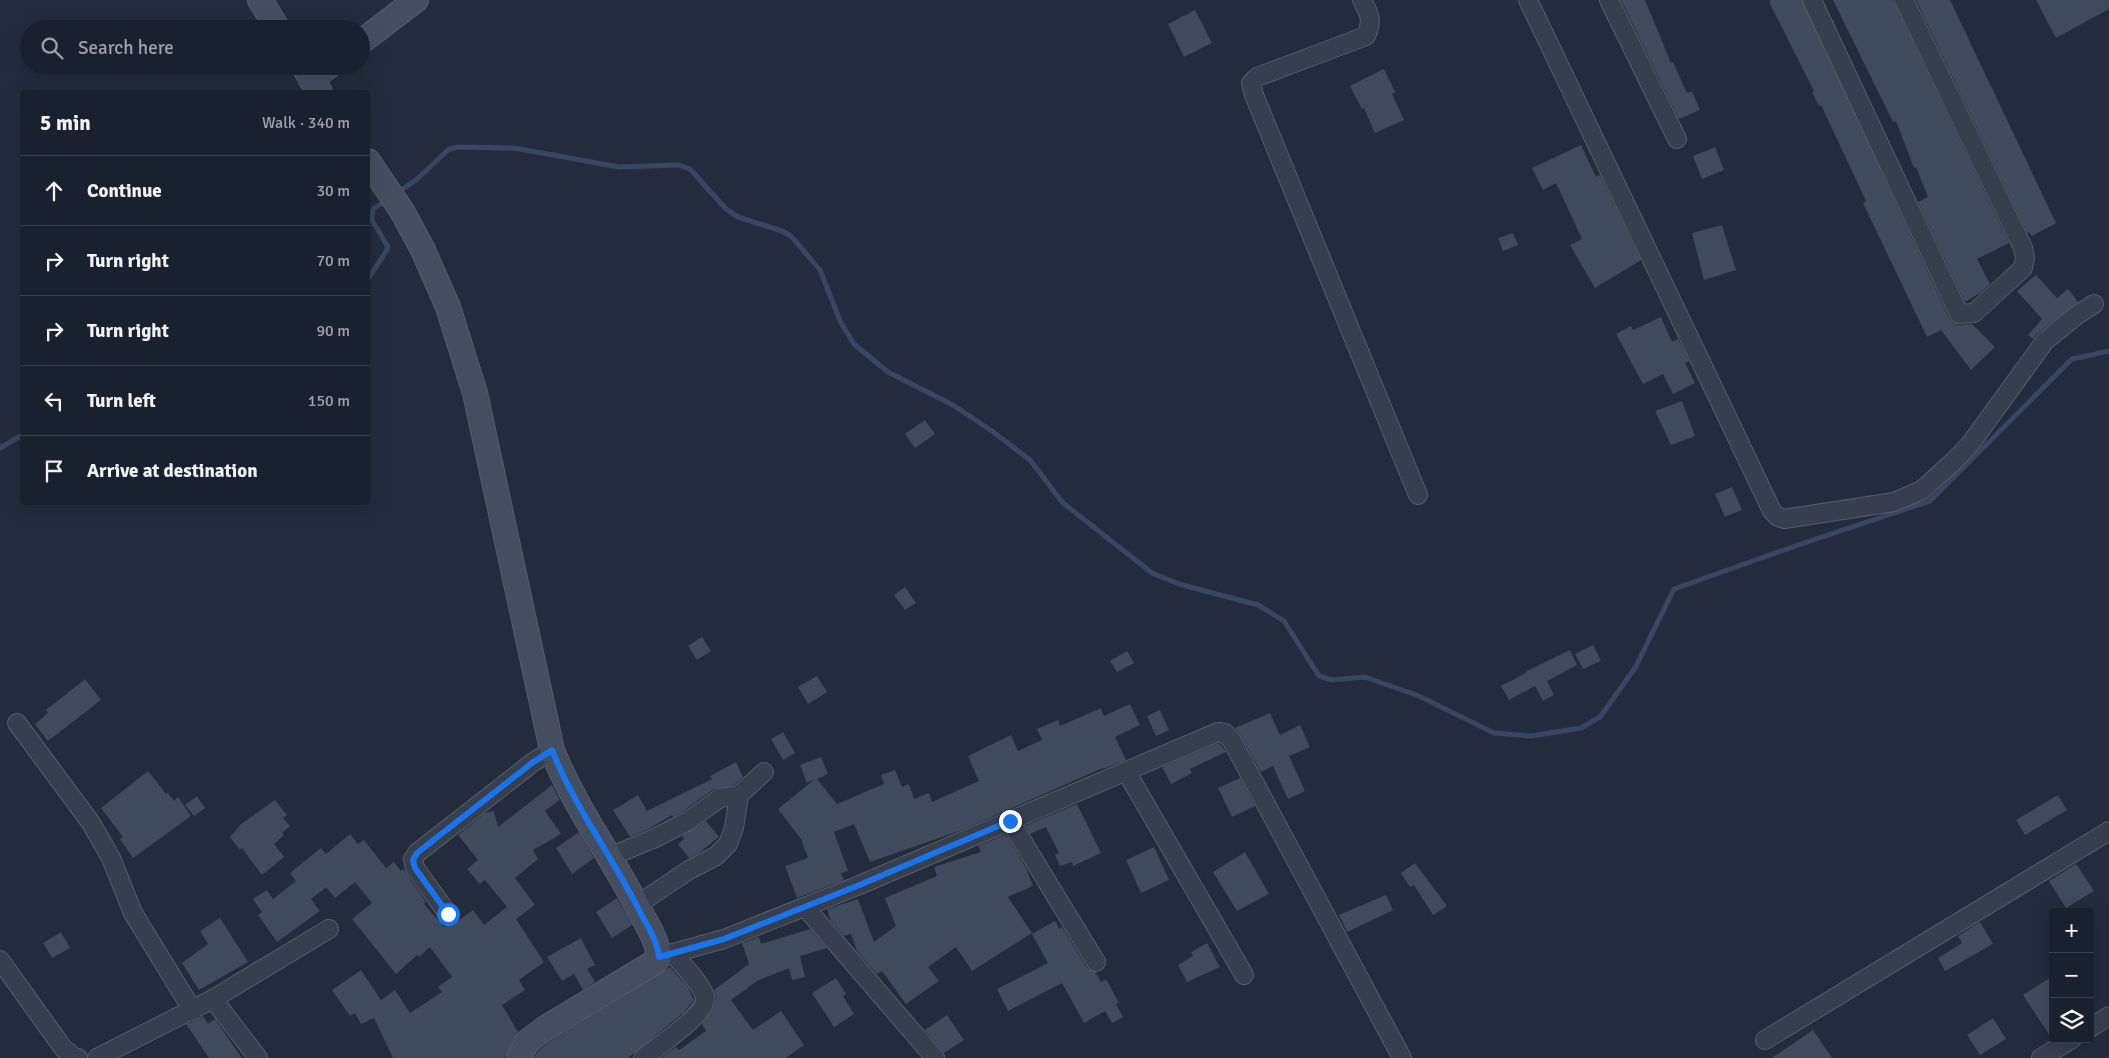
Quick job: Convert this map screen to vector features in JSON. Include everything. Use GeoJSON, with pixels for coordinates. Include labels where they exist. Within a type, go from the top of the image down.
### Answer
{"type":"FeatureCollection","features":[{"type":"Feature","properties":{"kind":"street"},"geometry":{"type":"LineString","coordinates":[[260,0],[272,20]]}},
{"type":"Feature","properties":{"kind":"street"},"geometry":{"type":"LineString","coordinates":[[370,35],[416,0]]}},
{"type":"Feature","properties":{"kind":"street"},"geometry":{"type":"LineString","coordinates":[[1362,0],[1370,15],[1371,25],[1366,36],[1257,77],[1251,83],[1418,495]]}},
{"type":"Feature","properties":{"kind":"street"},"geometry":{"type":"LineString","coordinates":[[1528,0],[1772,511],[1778,517],[1784,519],[1894,502],[1922,490],[1971,443],[2045,341],[2094,304]]}},
{"type":"Feature","properties":{"kind":"street"},"geometry":{"type":"LineString","coordinates":[[1609,0],[1677,140]]}},
{"type":"Feature","properties":{"kind":"street"},"geometry":{"type":"LineString","coordinates":[[1812,0],[1959,314],[1967,315],[1974,313],[2023,268],[2025,258],[2023,248],[1904,0]]}},
{"type":"Feature","properties":{"kind":"street"},"geometry":{"type":"LineString","coordinates":[[370,164],[402,211],[423,250],[448,307],[476,393],[552,750],[567,782],[637,905],[658,946],[702,989],[706,998],[705,1004],[688,1023],[643,1058]]}},
{"type":"Feature","properties":{"kind":"street"},"geometry":{"type":"LineString","coordinates":[[17,723],[91,823],[110,858],[133,914],[193,1011]]}},
{"type":"Feature","properties":{"kind":"street"},"geometry":{"type":"LineString","coordinates":[[519,1058],[527,1042],[544,1029],[666,955],[724,939],[805,907],[1218,732],[1225,733],[1232,741],[1402,1058]]}},
{"type":"Feature","properties":{"kind":"street"},"geometry":{"type":"LineString","coordinates":[[448,914],[415,868],[413,860],[417,853],[532,763],[552,750]]}},
{"type":"Feature","properties":{"kind":"street"},"geometry":{"type":"LineString","coordinates":[[1126,771],[1244,975]]}},
{"type":"Feature","properties":{"kind":"street"},"geometry":{"type":"LineString","coordinates":[[609,856],[653,839],[688,821],[720,798],[739,795],[764,772]]}},
{"type":"Feature","properties":{"kind":"street"},"geometry":{"type":"LineString","coordinates":[[637,905],[689,870],[716,856],[728,844],[734,828],[739,795]]}},
{"type":"Feature","properties":{"kind":"street"},"geometry":{"type":"LineString","coordinates":[[1010,821],[1096,962]]}},
{"type":"Feature","properties":{"kind":"street"},"geometry":{"type":"LineString","coordinates":[[1765,1040],[2109,831]]}},
{"type":"Feature","properties":{"kind":"street"},"geometry":{"type":"LineString","coordinates":[[805,907],[935,1058]]}},
{"type":"Feature","properties":{"kind":"street"},"geometry":{"type":"LineString","coordinates":[[97,1058],[213,1000],[329,929]]}},
{"type":"Feature","properties":{"kind":"street"},"geometry":{"type":"LineString","coordinates":[[0,960],[63,1048],[78,1058]]}},
{"type":"Feature","properties":{"kind":"street"},"geometry":{"type":"LineString","coordinates":[[213,1000],[258,1058]]}},
{"type":"Feature","properties":{"kind":"street"},"geometry":{"type":"LineString","coordinates":[[2094,1025],[2109,1016]]}},
{"type":"Feature","properties":{"kind":"street"},"geometry":{"type":"LineString","coordinates":[[2042,1058],[2066,1043]]}},
{"type":"Feature","properties":{"kind":"building"},"geometry":{"type":"Polygon","coordinates":[[[1621,0],[1645,0],[1671,63],[1673,62],[1687,93],[1692,91],[1700,110],[1679,119],[1621,0]]]}},
{"type":"Feature","properties":{"kind":"building"},"geometry":{"type":"Polygon","coordinates":[[[1770,0],[1802,0],[1949,318],[1953,323],[1959,325],[1972,324],[1995,347],[1971,370],[1941,330],[1927,337],[1863,203],[1866,201],[1821,105],[1819,106],[1812,92],[1814,91],[1770,4],[1770,0]]]}},
{"type":"Feature","properties":{"kind":"building"},"geometry":{"type":"Polygon","coordinates":[[[1833,0],[1893,0],[2009,243],[1977,259],[1990,284],[1965,302],[1918,202],[1928,197],[1916,167],[1914,168],[1896,121],[1893,122],[1833,0]]]}},
{"type":"Feature","properties":{"kind":"building"},"geometry":{"type":"Polygon","coordinates":[[[1916,0],[1950,0],[2056,223],[2032,236],[2029,232],[2027,233],[1916,0]]]}},
{"type":"Feature","properties":{"kind":"building"},"geometry":{"type":"Polygon","coordinates":[[[2036,0],[2109,0],[2109,9],[2056,38],[2036,0]]]}},
{"type":"Feature","properties":{"kind":"building"},"geometry":{"type":"Polygon","coordinates":[[[1195,10],[1212,43],[1184,57],[1168,24],[1195,10]]]}},
{"type":"Feature","properties":{"kind":"building"},"geometry":{"type":"Polygon","coordinates":[[[1384,69],[1395,92],[1392,94],[1404,120],[1375,133],[1364,108],[1362,109],[1350,86],[1384,69]]]}},
{"type":"Feature","properties":{"kind":"building"},"geometry":{"type":"Polygon","coordinates":[[[1581,145],[1596,177],[1600,175],[1641,260],[1595,288],[1570,245],[1582,239],[1556,183],[1543,190],[1532,168],[1581,145]]]}},
{"type":"Feature","properties":{"kind":"building"},"geometry":{"type":"Polygon","coordinates":[[[1715,147],[1724,170],[1702,179],[1693,156],[1715,147]]]}},
{"type":"Feature","properties":{"kind":"building"},"geometry":{"type":"Polygon","coordinates":[[[1722,225],[1736,270],[1704,280],[1692,233],[1722,225]]]}},
{"type":"Feature","properties":{"kind":"building"},"geometry":{"type":"Polygon","coordinates":[[[1513,233],[1518,245],[1503,251],[1498,238],[1513,233]]]}},
{"type":"Feature","properties":{"kind":"building"},"geometry":{"type":"Polygon","coordinates":[[[2036,275],[2057,298],[2068,289],[2078,302],[2033,339],[2028,335],[2042,319],[2017,291],[2036,275]]]}},
{"type":"Feature","properties":{"kind":"building"},"geometry":{"type":"Polygon","coordinates":[[[1661,317],[1672,342],[1678,339],[1689,361],[1685,363],[1695,383],[1673,394],[1663,374],[1643,384],[1616,334],[1631,326],[1633,330],[1661,317]]]}},
{"type":"Feature","properties":{"kind":"building"},"geometry":{"type":"Polygon","coordinates":[[[1682,401],[1695,436],[1671,445],[1655,411],[1682,401]]]}},
{"type":"Feature","properties":{"kind":"building"},"geometry":{"type":"Polygon","coordinates":[[[925,420],[935,434],[915,448],[905,434],[925,420]]]}},
{"type":"Feature","properties":{"kind":"building"},"geometry":{"type":"Polygon","coordinates":[[[1732,487],[1742,510],[1725,517],[1715,494],[1732,487]]]}},
{"type":"Feature","properties":{"kind":"building"},"geometry":{"type":"Polygon","coordinates":[[[905,587],[916,603],[905,610],[894,595],[905,587]]]}},
{"type":"Feature","properties":{"kind":"building"},"geometry":{"type":"Polygon","coordinates":[[[702,637],[711,651],[697,660],[688,646],[702,637]]]}},
{"type":"Feature","properties":{"kind":"building"},"geometry":{"type":"Polygon","coordinates":[[[1593,645],[1601,661],[1583,669],[1575,654],[1593,645]]]}},
{"type":"Feature","properties":{"kind":"building"},"geometry":{"type":"Polygon","coordinates":[[[1570,650],[1577,665],[1547,681],[1554,695],[1543,701],[1535,686],[1509,700],[1501,686],[1570,650]]]}},
{"type":"Feature","properties":{"kind":"building"},"geometry":{"type":"Polygon","coordinates":[[[1127,651],[1134,663],[1117,672],[1110,661],[1127,651]]]}},
{"type":"Feature","properties":{"kind":"building"},"geometry":{"type":"Polygon","coordinates":[[[817,676],[827,692],[808,704],[798,687],[817,676]]]}},
{"type":"Feature","properties":{"kind":"building"},"geometry":{"type":"Polygon","coordinates":[[[85,679],[101,700],[48,741],[35,724],[48,713],[46,710],[85,679]]]}},
{"type":"Feature","properties":{"kind":"building"},"geometry":{"type":"Polygon","coordinates":[[[1130,704],[1140,725],[1115,737],[1126,760],[1103,768],[962,830],[870,862],[854,824],[834,832],[848,871],[841,873],[844,880],[797,898],[785,866],[808,858],[801,839],[778,809],[815,779],[807,783],[800,765],[821,757],[828,774],[817,779],[837,804],[884,784],[881,775],[895,770],[902,787],[909,784],[914,799],[929,793],[932,802],[979,781],[968,756],[1011,735],[1018,751],[1042,740],[1037,729],[1058,720],[1060,726],[1101,708],[1104,716],[1130,704]]]}},
{"type":"Feature","properties":{"kind":"building"},"geometry":{"type":"Polygon","coordinates":[[[1160,710],[1169,730],[1156,736],[1147,716],[1160,710]]]}},
{"type":"Feature","properties":{"kind":"building"},"geometry":{"type":"Polygon","coordinates":[[[1270,713],[1280,735],[1300,725],[1310,747],[1289,756],[1305,791],[1288,799],[1273,766],[1261,772],[1235,728],[1270,713]]]}},
{"type":"Feature","properties":{"kind":"building"},"geometry":{"type":"Polygon","coordinates":[[[783,732],[795,753],[783,760],[771,739],[783,732]]]}},
{"type":"Feature","properties":{"kind":"building"},"geometry":{"type":"Polygon","coordinates":[[[1219,743],[1226,752],[1190,769],[1192,773],[1171,784],[1162,767],[1219,743]]]}},
{"type":"Feature","properties":{"kind":"building"},"geometry":{"type":"Polygon","coordinates":[[[736,762],[743,777],[734,785],[714,789],[682,812],[673,817],[672,815],[647,830],[630,837],[613,810],[638,795],[647,811],[712,779],[710,776],[736,762]]]}},
{"type":"Feature","properties":{"kind":"building"},"geometry":{"type":"Polygon","coordinates":[[[148,771],[174,801],[178,797],[191,816],[133,858],[120,839],[123,837],[101,808],[148,771]]]}},
{"type":"Feature","properties":{"kind":"building"},"geometry":{"type":"Polygon","coordinates":[[[1240,778],[1255,806],[1232,817],[1218,788],[1240,778]]]}},
{"type":"Feature","properties":{"kind":"building"},"geometry":{"type":"Polygon","coordinates":[[[552,785],[560,800],[545,811],[561,834],[533,850],[538,859],[515,878],[535,905],[516,919],[544,962],[519,980],[525,990],[502,1005],[518,1032],[505,1058],[393,1058],[374,1018],[361,1024],[355,1013],[350,1016],[332,990],[361,970],[381,1000],[395,990],[410,1013],[442,992],[438,987],[452,977],[430,947],[419,957],[417,955],[396,974],[352,919],[372,903],[355,882],[335,898],[326,887],[311,899],[320,911],[277,942],[258,915],[262,912],[253,899],[267,890],[273,899],[296,881],[290,873],[321,848],[326,854],[350,834],[358,844],[364,840],[386,868],[394,862],[401,871],[403,869],[426,902],[424,904],[444,927],[454,924],[473,910],[484,925],[507,907],[485,880],[480,884],[467,869],[478,860],[458,835],[485,813],[494,811],[498,827],[552,785]]]}},
{"type":"Feature","properties":{"kind":"building"},"geometry":{"type":"Polygon","coordinates":[[[2058,795],[2067,810],[2025,835],[2016,820],[2058,795]]]}},
{"type":"Feature","properties":{"kind":"building"},"geometry":{"type":"Polygon","coordinates":[[[197,796],[205,808],[194,816],[185,805],[197,796]]]}},
{"type":"Feature","properties":{"kind":"building"},"geometry":{"type":"Polygon","coordinates":[[[275,800],[287,815],[283,818],[290,826],[274,844],[284,857],[262,875],[242,848],[240,850],[230,837],[241,824],[275,800]]]}},
{"type":"Feature","properties":{"kind":"building"},"geometry":{"type":"Polygon","coordinates":[[[1077,804],[1101,853],[1073,866],[1072,862],[1060,866],[1055,855],[1059,853],[1046,827],[1030,834],[1025,826],[1077,804]]]}},
{"type":"Feature","properties":{"kind":"building"},"geometry":{"type":"Polygon","coordinates":[[[706,821],[719,837],[699,853],[689,858],[678,844],[684,839],[682,836],[706,821]]]}},
{"type":"Feature","properties":{"kind":"building"},"geometry":{"type":"Polygon","coordinates":[[[579,832],[594,858],[572,874],[556,848],[579,832]]]}},
{"type":"Feature","properties":{"kind":"building"},"geometry":{"type":"Polygon","coordinates":[[[1006,834],[1026,868],[1033,886],[1008,897],[1032,933],[972,971],[956,947],[928,967],[939,981],[906,1004],[882,971],[877,974],[857,951],[851,934],[844,936],[831,921],[827,909],[858,899],[874,942],[896,926],[885,898],[937,876],[934,867],[981,852],[978,846],[1006,834]]]}},
{"type":"Feature","properties":{"kind":"building"},"geometry":{"type":"Polygon","coordinates":[[[1154,847],[1169,880],[1141,893],[1126,860],[1154,847]]]}},
{"type":"Feature","properties":{"kind":"building"},"geometry":{"type":"Polygon","coordinates":[[[1245,852],[1269,894],[1237,911],[1213,872],[1245,852]]]}},
{"type":"Feature","properties":{"kind":"building"},"geometry":{"type":"Polygon","coordinates":[[[1415,863],[1447,906],[1433,915],[1414,885],[1410,887],[1401,873],[1415,863]]]}},
{"type":"Feature","properties":{"kind":"building"},"geometry":{"type":"Polygon","coordinates":[[[2076,864],[2094,891],[2066,908],[2049,881],[2076,864]]]}},
{"type":"Feature","properties":{"kind":"building"},"geometry":{"type":"Polygon","coordinates":[[[1386,895],[1393,910],[1347,932],[1339,915],[1386,895]]]}},
{"type":"Feature","properties":{"kind":"building"},"geometry":{"type":"Polygon","coordinates":[[[617,898],[632,925],[612,938],[596,912],[617,898]]]}},
{"type":"Feature","properties":{"kind":"building"},"geometry":{"type":"Polygon","coordinates":[[[220,918],[248,962],[199,990],[182,963],[208,944],[200,931],[220,918]]]}},
{"type":"Feature","properties":{"kind":"building"},"geometry":{"type":"Polygon","coordinates":[[[1055,921],[1059,929],[1062,927],[1087,968],[1095,972],[1101,982],[1106,979],[1119,1003],[1116,1004],[1123,1017],[1112,1023],[1105,1011],[1084,1023],[1062,983],[1008,1011],[997,989],[1048,963],[1032,934],[1055,921]]]}},
{"type":"Feature","properties":{"kind":"building"},"geometry":{"type":"Polygon","coordinates":[[[1980,922],[1993,944],[1945,971],[1938,958],[1962,943],[1958,936],[1980,922]]]}},
{"type":"Feature","properties":{"kind":"building"},"geometry":{"type":"Polygon","coordinates":[[[810,929],[827,948],[800,956],[805,977],[792,980],[789,968],[757,981],[731,1000],[753,1030],[781,1011],[804,1045],[786,1058],[661,1058],[676,1047],[679,1050],[706,1031],[702,1024],[714,1006],[716,998],[714,990],[749,964],[742,943],[759,937],[761,944],[810,929]]]}},
{"type":"Feature","properties":{"kind":"building"},"geometry":{"type":"Polygon","coordinates":[[[61,932],[70,948],[52,958],[43,943],[61,932]]]}},
{"type":"Feature","properties":{"kind":"building"},"geometry":{"type":"Polygon","coordinates":[[[581,938],[595,965],[587,969],[595,982],[583,990],[574,974],[562,981],[547,957],[581,938]]]}},
{"type":"Feature","properties":{"kind":"building"},"geometry":{"type":"Polygon","coordinates":[[[1207,943],[1220,967],[1187,982],[1178,965],[1193,956],[1191,952],[1207,943]]]}},
{"type":"Feature","properties":{"kind":"building"},"geometry":{"type":"Polygon","coordinates":[[[670,967],[687,986],[694,1000],[683,1013],[628,1058],[534,1058],[538,1051],[552,1040],[670,967]]]}},
{"type":"Feature","properties":{"kind":"building"},"geometry":{"type":"Polygon","coordinates":[[[836,978],[846,994],[843,996],[854,1014],[834,1027],[812,993],[836,978]]]}},
{"type":"Feature","properties":{"kind":"building"},"geometry":{"type":"Polygon","coordinates":[[[2049,979],[2049,1034],[2023,995],[2049,979]]]}},
{"type":"Feature","properties":{"kind":"building"},"geometry":{"type":"Polygon","coordinates":[[[947,1015],[964,1040],[944,1053],[925,1030],[947,1015]]]}},
{"type":"Feature","properties":{"kind":"building"},"geometry":{"type":"Polygon","coordinates":[[[203,1016],[208,1024],[215,1019],[242,1058],[209,1058],[186,1024],[203,1016]]]}},
{"type":"Feature","properties":{"kind":"building"},"geometry":{"type":"Polygon","coordinates":[[[1993,1018],[2006,1039],[1980,1055],[1967,1035],[1993,1018]]]}},
{"type":"Feature","properties":{"kind":"building"},"geometry":{"type":"Polygon","coordinates":[[[1813,1030],[1832,1058],[1772,1058],[1813,1030]]]}},
{"type":"Feature","properties":{"kind":"waterway"},"geometry":{"type":"LineString","coordinates":[[398,192],[416,180],[449,149],[458,147],[514,148],[619,167],[679,165],[690,169],[726,209],[738,217],[782,231],[791,236],[820,270],[841,323],[854,344],[888,372],[953,405],[992,431],[1030,460],[1063,503],[1152,573],[1179,584],[1258,605],[1284,621],[1319,676],[1332,680],[1365,677],[1419,696],[1494,733],[1531,736],[1581,728],[1600,717],[1635,668],[1674,589],[1930,501],[2072,359],[2109,351]]}},
{"type":"Feature","properties":{"kind":"waterway"},"geometry":{"type":"LineString","coordinates":[[370,276],[388,247],[372,220],[373,209],[387,200]]}},
{"type":"Feature","properties":{"kind":"waterway"},"geometry":{"type":"LineString","coordinates":[[0,448],[20,436]]}},
{"type":"Feature","properties":{"kind":"route"},"geometry":{"type":"LineString","coordinates":[[448,914],[415,868],[413,860],[417,853],[532,763],[552,750],[567,782],[629,888],[658,946],[659,957],[724,939],[857,886],[1010,821]]}}]}
